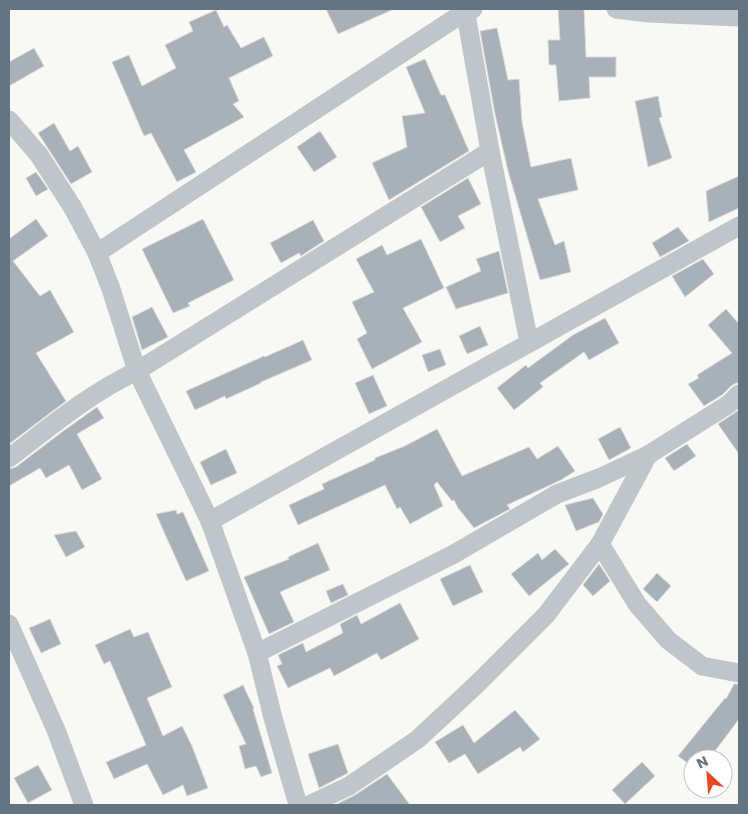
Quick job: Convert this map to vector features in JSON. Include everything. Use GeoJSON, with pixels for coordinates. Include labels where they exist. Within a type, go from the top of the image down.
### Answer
{"type":"FeatureCollection","features":[{"type":"Feature","properties":{"kind":"street"},"geometry":{"type":"LineString","coordinates":[[616,9],[648,13],[739,16]]}},
{"type":"Feature","properties":{"kind":"street"},"geometry":{"type":"LineString","coordinates":[[97,253],[468,10],[490,151],[529,342]]}},
{"type":"Feature","properties":{"kind":"street"},"geometry":{"type":"LineString","coordinates":[[9,120],[39,155],[97,253],[111,289],[137,371],[210,521],[257,654],[298,805]]}},
{"type":"Feature","properties":{"kind":"street"},"geometry":{"type":"LineString","coordinates":[[9,458],[82,402],[116,381],[137,371],[490,151]]}},
{"type":"Feature","properties":{"kind":"street"},"geometry":{"type":"LineString","coordinates":[[210,521],[739,226]]}},
{"type":"Feature","properties":{"kind":"street"},"geometry":{"type":"LineString","coordinates":[[257,654],[454,554],[557,494],[599,478],[648,455],[729,404],[739,394]]}},
{"type":"Feature","properties":{"kind":"street"},"geometry":{"type":"LineString","coordinates":[[309,805],[349,786],[418,739],[478,684],[546,614],[600,544],[648,455]]}},
{"type":"Feature","properties":{"kind":"street"},"geometry":{"type":"LineString","coordinates":[[600,544],[636,604],[668,640],[702,666],[739,674]]}},
{"type":"Feature","properties":{"kind":"street"},"geometry":{"type":"LineString","coordinates":[[9,624],[56,730],[84,805]]}},
{"type":"Feature","properties":{"kind":"building"},"geometry":{"type":"Polygon","coordinates":[[[326,9],[394,9],[338,34],[326,9]]]}},
{"type":"Feature","properties":{"kind":"building"},"geometry":{"type":"Polygon","coordinates":[[[558,9],[584,9],[586,57],[616,57],[616,77],[589,77],[590,98],[559,101],[556,65],[549,65],[548,40],[560,40],[558,9]]]}},
{"type":"Feature","properties":{"kind":"building"},"geometry":{"type":"Polygon","coordinates":[[[216,10],[224,27],[227,25],[241,48],[264,37],[273,56],[229,78],[239,101],[233,104],[244,117],[184,150],[196,172],[177,182],[151,133],[144,136],[112,62],[129,55],[142,86],[176,68],[165,45],[193,31],[189,22],[216,10]]]}},
{"type":"Feature","properties":{"kind":"building"},"geometry":{"type":"Polygon","coordinates":[[[497,28],[508,80],[519,79],[522,122],[531,167],[571,158],[578,190],[538,199],[555,245],[564,241],[571,272],[540,280],[508,171],[495,114],[480,31],[497,28]]]}},
{"type":"Feature","properties":{"kind":"building"},"geometry":{"type":"Polygon","coordinates":[[[34,48],[44,66],[9,86],[9,62],[34,48]]]}},
{"type":"Feature","properties":{"kind":"building"},"geometry":{"type":"Polygon","coordinates":[[[425,59],[441,95],[445,95],[469,151],[389,200],[372,163],[407,147],[402,116],[425,113],[406,67],[425,59]]]}},
{"type":"Feature","properties":{"kind":"building"},"geometry":{"type":"Polygon","coordinates":[[[658,96],[662,117],[659,118],[672,158],[648,167],[635,101],[658,96]]]}},
{"type":"Feature","properties":{"kind":"building"},"geometry":{"type":"Polygon","coordinates":[[[54,123],[70,151],[78,146],[92,172],[71,184],[38,133],[54,123]]]}},
{"type":"Feature","properties":{"kind":"building"},"geometry":{"type":"Polygon","coordinates":[[[320,131],[337,157],[314,172],[297,147],[320,131]]]}},
{"type":"Feature","properties":{"kind":"building"},"geometry":{"type":"Polygon","coordinates":[[[36,172],[48,189],[36,196],[26,178],[36,172]]]}},
{"type":"Feature","properties":{"kind":"building"},"geometry":{"type":"Polygon","coordinates":[[[739,176],[739,208],[709,222],[706,191],[739,176]]]}},
{"type":"Feature","properties":{"kind":"building"},"geometry":{"type":"Polygon","coordinates":[[[468,178],[481,204],[458,216],[465,228],[440,242],[421,207],[468,178]]]}},
{"type":"Feature","properties":{"kind":"building"},"geometry":{"type":"Polygon","coordinates":[[[36,219],[48,236],[13,261],[40,296],[50,290],[74,332],[36,353],[66,401],[9,444],[9,239],[36,219]]]}},
{"type":"Feature","properties":{"kind":"building"},"geometry":{"type":"Polygon","coordinates":[[[203,219],[234,280],[188,303],[190,306],[173,313],[142,249],[203,219]]]}},
{"type":"Feature","properties":{"kind":"building"},"geometry":{"type":"Polygon","coordinates":[[[313,220],[324,241],[301,256],[299,253],[281,263],[270,243],[313,220]]]}},
{"type":"Feature","properties":{"kind":"building"},"geometry":{"type":"Polygon","coordinates":[[[678,227],[689,241],[660,257],[652,243],[678,227]]]}},
{"type":"Feature","properties":{"kind":"building"},"geometry":{"type":"Polygon","coordinates":[[[421,239],[444,288],[403,308],[422,342],[372,369],[357,339],[367,333],[352,302],[374,292],[356,259],[382,245],[387,255],[421,239]]]}},
{"type":"Feature","properties":{"kind":"building"},"geometry":{"type":"Polygon","coordinates":[[[499,251],[508,293],[456,309],[446,287],[481,271],[476,259],[499,251]]]}},
{"type":"Feature","properties":{"kind":"building"},"geometry":{"type":"Polygon","coordinates":[[[703,259],[714,274],[685,297],[672,276],[703,259]]]}},
{"type":"Feature","properties":{"kind":"building"},"geometry":{"type":"Polygon","coordinates":[[[152,307],[168,337],[142,350],[132,317],[152,307]]]}},
{"type":"Feature","properties":{"kind":"building"},"geometry":{"type":"Polygon","coordinates":[[[726,309],[739,324],[739,383],[731,386],[722,395],[704,406],[688,384],[699,378],[697,375],[732,353],[708,325],[726,309]]]}},
{"type":"Feature","properties":{"kind":"building"},"geometry":{"type":"Polygon","coordinates":[[[605,318],[619,343],[589,360],[584,352],[540,383],[543,387],[514,410],[497,388],[526,365],[528,368],[573,335],[605,318]]]}},
{"type":"Feature","properties":{"kind":"building"},"geometry":{"type":"Polygon","coordinates":[[[480,326],[488,345],[467,354],[459,336],[480,326]]]}},
{"type":"Feature","properties":{"kind":"building"},"geometry":{"type":"Polygon","coordinates":[[[303,340],[312,360],[226,399],[225,396],[195,410],[186,391],[303,340]]]}},
{"type":"Feature","properties":{"kind":"building"},"geometry":{"type":"Polygon","coordinates":[[[440,349],[446,365],[428,372],[422,355],[440,349]]]}},
{"type":"Feature","properties":{"kind":"building"},"geometry":{"type":"Polygon","coordinates":[[[373,375],[387,406],[369,414],[355,383],[373,375]]]}},
{"type":"Feature","properties":{"kind":"building"},"geometry":{"type":"Polygon","coordinates":[[[97,407],[104,418],[77,434],[102,479],[82,490],[69,465],[46,478],[40,468],[9,486],[9,469],[16,467],[97,407]]]}},
{"type":"Feature","properties":{"kind":"building"},"geometry":{"type":"Polygon","coordinates":[[[739,410],[739,454],[718,424],[739,410]]]}},
{"type":"Feature","properties":{"kind":"building"},"geometry":{"type":"Polygon","coordinates":[[[620,427],[631,448],[609,460],[598,439],[620,427]]]}},
{"type":"Feature","properties":{"kind":"building"},"geometry":{"type":"Polygon","coordinates":[[[437,429],[462,476],[529,447],[537,459],[558,446],[575,471],[561,480],[507,505],[510,509],[474,528],[454,500],[452,501],[437,482],[434,485],[443,506],[410,524],[400,507],[397,509],[385,485],[298,525],[289,505],[324,489],[322,484],[375,460],[375,458],[405,446],[437,429]]]}},
{"type":"Feature","properties":{"kind":"building"},"geometry":{"type":"Polygon","coordinates":[[[687,444],[696,456],[674,471],[665,458],[687,444]]]}},
{"type":"Feature","properties":{"kind":"building"},"geometry":{"type":"Polygon","coordinates":[[[226,449],[237,473],[211,485],[200,462],[226,449]]]}},
{"type":"Feature","properties":{"kind":"building"},"geometry":{"type":"Polygon","coordinates":[[[593,498],[603,514],[599,522],[576,531],[565,505],[593,498]]]}},
{"type":"Feature","properties":{"kind":"building"},"geometry":{"type":"Polygon","coordinates":[[[176,510],[177,514],[183,512],[209,571],[186,581],[156,514],[176,510]]]}},
{"type":"Feature","properties":{"kind":"building"},"geometry":{"type":"Polygon","coordinates":[[[76,531],[85,547],[66,557],[54,535],[76,531]]]}},
{"type":"Feature","properties":{"kind":"building"},"geometry":{"type":"Polygon","coordinates":[[[318,543],[330,570],[280,592],[294,622],[269,634],[244,577],[289,559],[288,557],[318,543]]]}},
{"type":"Feature","properties":{"kind":"building"},"geometry":{"type":"Polygon","coordinates":[[[555,549],[569,564],[529,596],[511,574],[538,553],[542,560],[555,549]]]}},
{"type":"Feature","properties":{"kind":"building"},"geometry":{"type":"Polygon","coordinates":[[[599,564],[610,581],[593,596],[583,585],[599,564]]]}},
{"type":"Feature","properties":{"kind":"building"},"geometry":{"type":"Polygon","coordinates":[[[470,565],[483,592],[453,606],[440,579],[470,565]]]}},
{"type":"Feature","properties":{"kind":"building"},"geometry":{"type":"Polygon","coordinates":[[[657,573],[671,586],[657,602],[643,589],[657,573]]]}},
{"type":"Feature","properties":{"kind":"building"},"geometry":{"type":"Polygon","coordinates":[[[343,584],[348,595],[331,603],[326,591],[343,584]]]}},
{"type":"Feature","properties":{"kind":"building"},"geometry":{"type":"Polygon","coordinates":[[[400,603],[419,639],[381,660],[377,653],[334,676],[330,668],[288,688],[277,666],[282,664],[278,655],[303,643],[306,652],[343,633],[340,624],[357,615],[361,624],[400,603]]]}},
{"type":"Feature","properties":{"kind":"building"},"geometry":{"type":"Polygon","coordinates":[[[50,619],[61,644],[41,653],[29,628],[50,619]]]}},
{"type":"Feature","properties":{"kind":"building"},"geometry":{"type":"Polygon","coordinates":[[[130,629],[134,637],[148,632],[172,687],[147,698],[163,736],[182,726],[208,788],[187,796],[183,785],[163,795],[147,764],[114,779],[106,762],[146,745],[110,661],[104,664],[95,645],[130,629]]]}},
{"type":"Feature","properties":{"kind":"building"},"geometry":{"type":"Polygon","coordinates":[[[734,684],[739,684],[739,719],[716,749],[684,749],[725,698],[734,684]]]}},
{"type":"Feature","properties":{"kind":"building"},"geometry":{"type":"Polygon","coordinates":[[[243,685],[254,708],[272,773],[261,777],[256,766],[245,769],[239,746],[246,744],[223,695],[243,685]]]}},
{"type":"Feature","properties":{"kind":"building"},"geometry":{"type":"Polygon","coordinates":[[[515,710],[540,739],[523,752],[520,747],[478,774],[465,754],[449,763],[435,742],[463,725],[474,743],[515,710]]]}},
{"type":"Feature","properties":{"kind":"building"},"geometry":{"type":"Polygon","coordinates":[[[338,744],[348,773],[319,788],[308,754],[338,744]]]}},
{"type":"Feature","properties":{"kind":"building"},"geometry":{"type":"Polygon","coordinates":[[[683,750],[683,760],[678,756],[683,750]]]}},
{"type":"Feature","properties":{"kind":"building"},"geometry":{"type":"Polygon","coordinates":[[[642,762],[655,776],[625,804],[612,790],[642,762]]]}},
{"type":"Feature","properties":{"kind":"building"},"geometry":{"type":"Polygon","coordinates":[[[38,765],[52,790],[28,803],[14,778],[38,765]]]}},
{"type":"Feature","properties":{"kind":"building"},"geometry":{"type":"Polygon","coordinates":[[[387,774],[410,805],[335,805],[355,795],[387,774]]]}}]}
